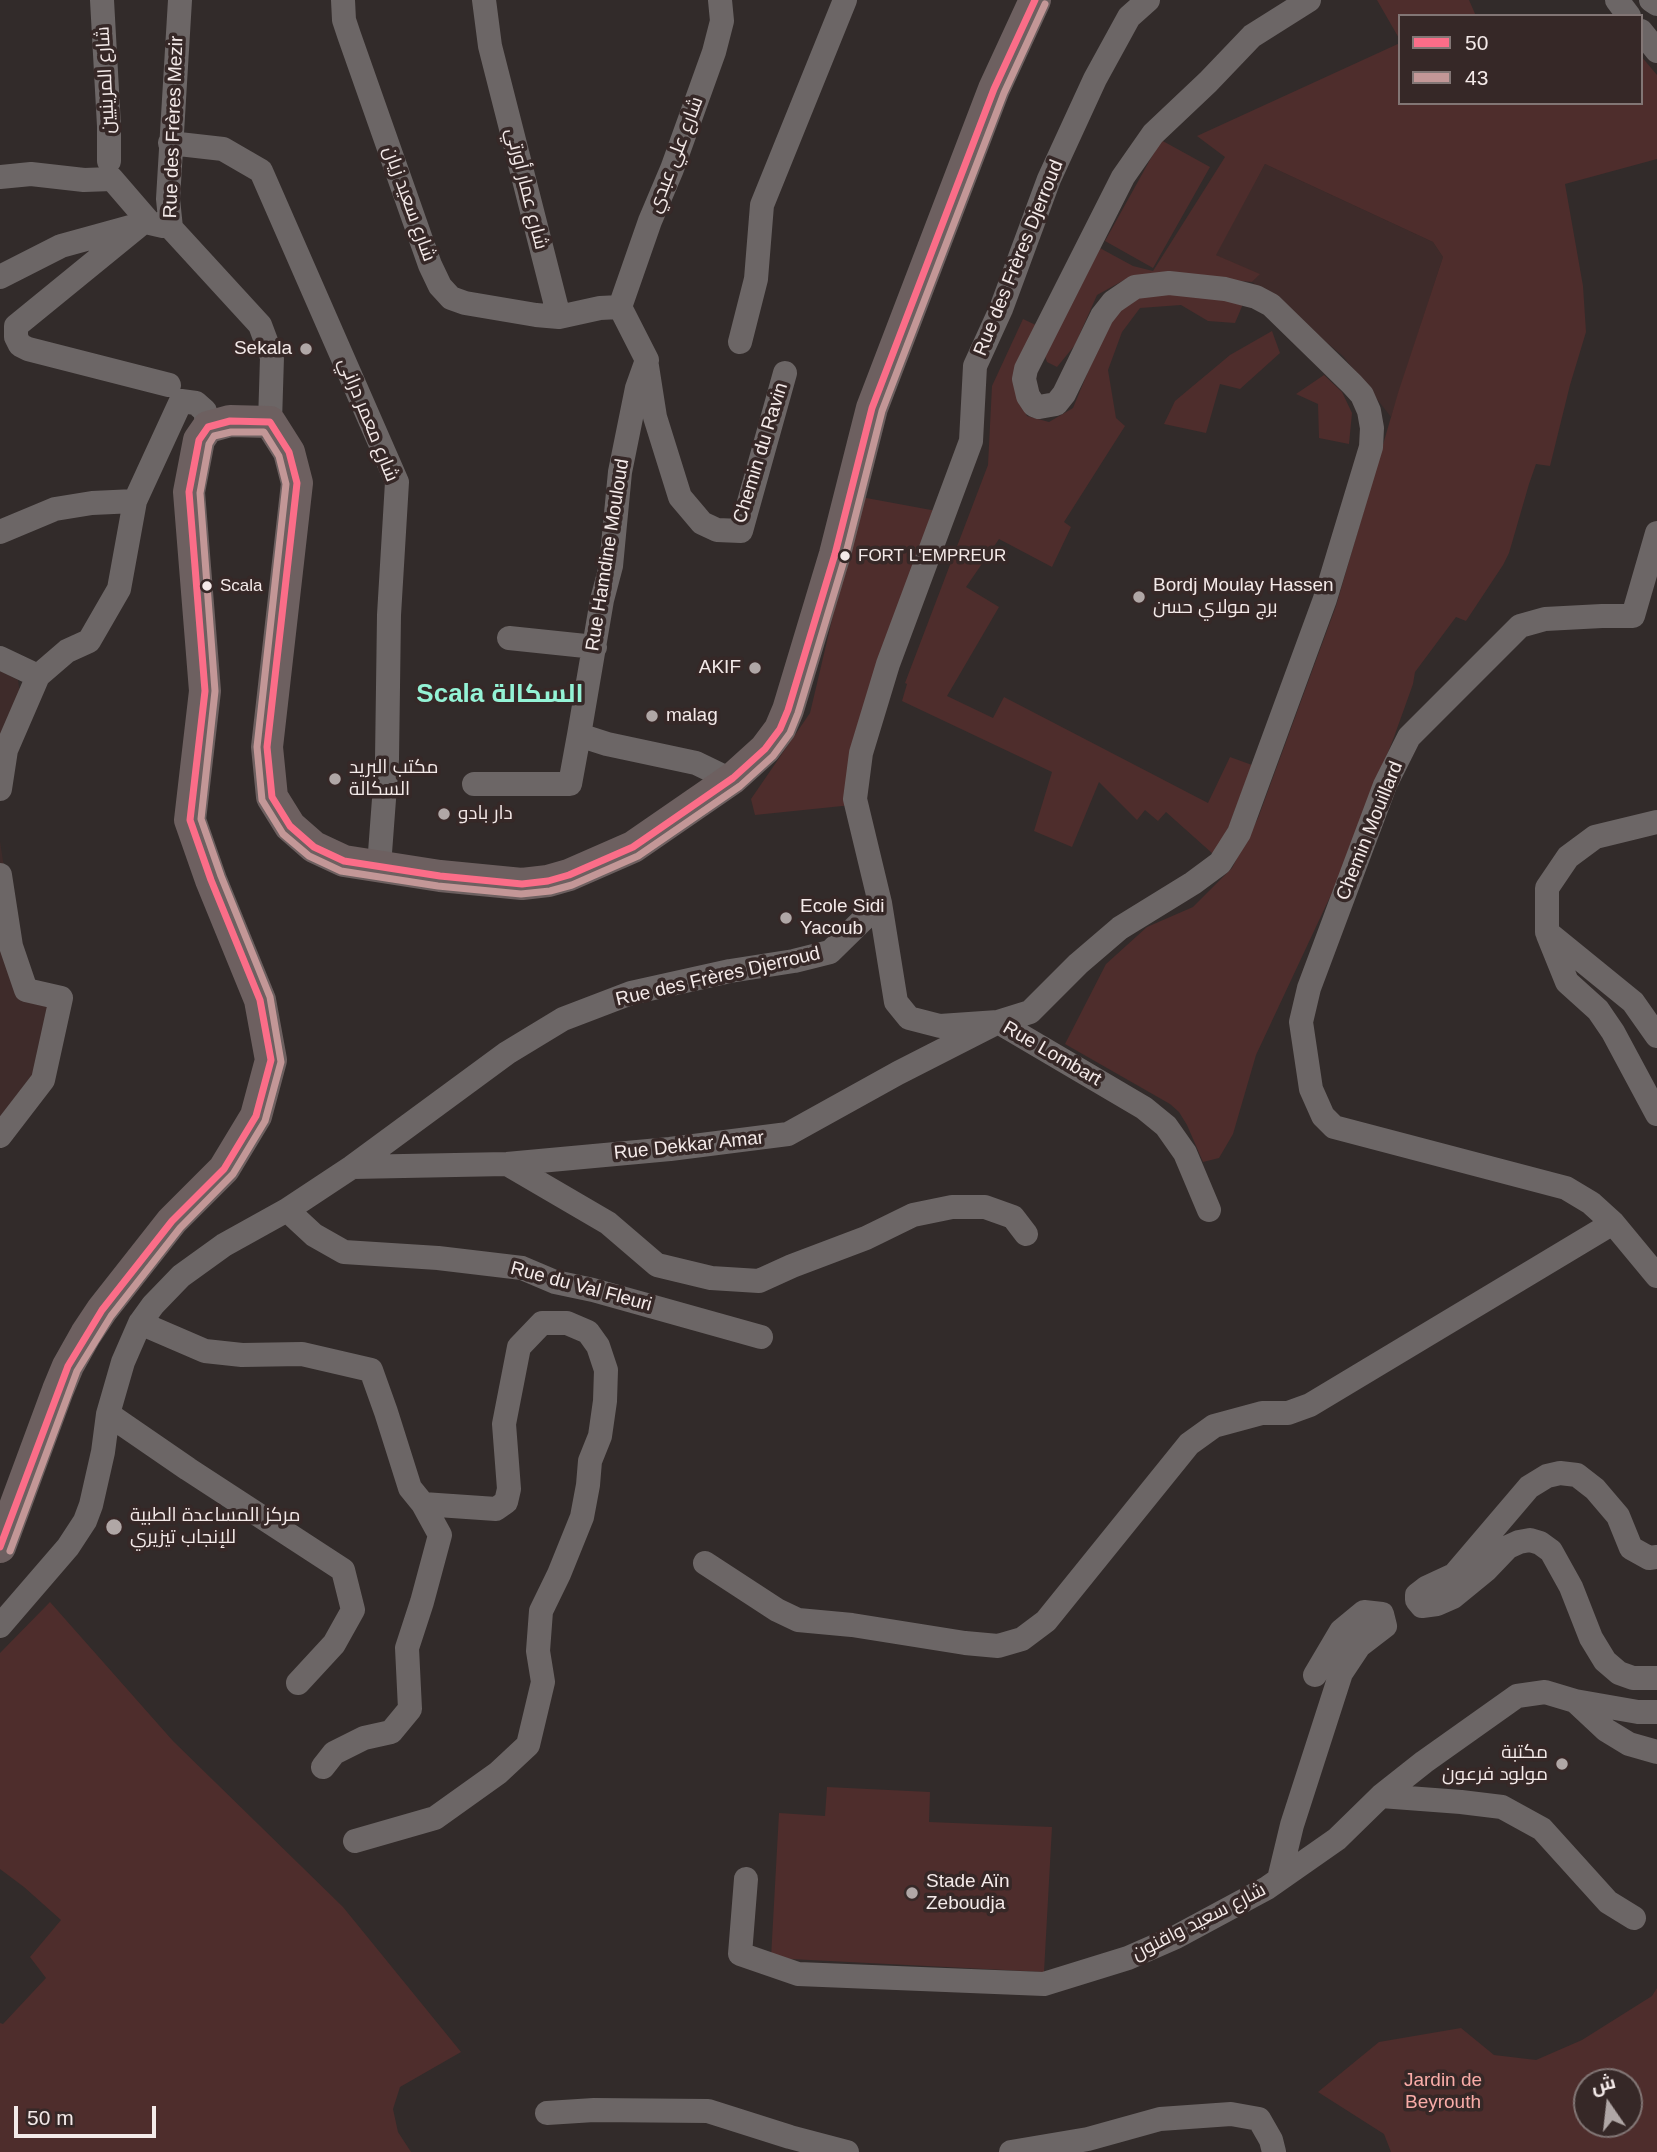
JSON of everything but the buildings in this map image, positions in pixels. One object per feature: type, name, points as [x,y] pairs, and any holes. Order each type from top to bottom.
[{"type":"main road","points":[[0,1547],[58,1390],[86,1334],[172,1221],[224,1169],[256,1116],[271,1059],[260,1000],[211,880],[190,820],[205,691],[189,492],[198,440],[208,426],[230,421],[270,422],[289,452],[297,483],[267,747],[272,797],[290,826],[314,847],[344,861],[439,876],[522,884],[569,876],[633,847],[733,778],[765,748],[780,729],[835,554],[872,408],[994,89],[1035,0]]},
{"type":"street","name":"شارع المرينيين","points":[[102,0],[109,161]]},
{"type":"street","name":"شارع سعيد زيان","points":[[343,0],[344,20],[430,265],[440,286],[451,298],[465,303],[559,317]]},
{"type":"street","name":"شارع عمار أورتي","points":[[484,0],[489,46],[559,317]]},
{"type":"street","points":[[709,0],[721,11]]},
{"type":"street","points":[[740,342],[757,279],[762,205],[845,0]]},
{"type":"street","name":"Rue des Frères Djerroud","points":[[0,1626],[68,1547],[85,1521],[103,1452],[108,1414],[123,1362],[140,1324],[153,1304],[181,1276],[224,1245],[287,1210],[352,1167],[507,1053],[563,1019],[631,993],[830,952],[880,903],[855,799],[861,753],[888,664],[971,441],[975,366],[1001,309],[1049,179],[1095,79],[1129,17],[1149,0]]},
{"type":"street","points":[[998,1022],[1030,1012],[1077,964],[1120,928],[1194,883],[1220,863],[1239,833],[1329,587],[1371,447],[1369,411],[1362,395],[1352,384],[1271,304],[1225,289],[1169,283],[1135,287],[1114,302],[1102,316],[1061,400],[1056,404],[1040,407],[1034,405],[1028,396],[1024,379],[1026,369],[1123,177],[1153,134],[1252,36],[1310,0]]},
{"type":"street","points":[[1651,0],[1657,4]]},
{"type":"street","name":"Rue des Frères Mezir","points":[[182,2],[167,199],[170,228],[260,325],[272,358],[270,422]]},
{"type":"street","name":"شارع علي عبدي","points":[[620,307],[714,52],[721,11]]},
{"type":"street","points":[[1643,34],[1657,51]]},
{"type":"street","name":"شارع معمر دراني","points":[[170,143],[223,149],[261,171],[397,481],[388,615],[389,721],[379,866]]},
{"type":"street","points":[[0,177],[31,174],[84,180],[113,178],[150,222],[170,228]]},
{"type":"street","points":[[0,277],[61,246],[141,224],[160,232],[170,228]]},
{"type":"street","points":[[141,224],[16,326],[16,337],[20,345],[28,349],[175,383],[205,411],[208,426]]},
{"type":"street","points":[[559,317],[600,308],[620,307],[646,360]]},
{"type":"street","name":"Chemin du Ravin","points":[[646,360],[655,417],[680,498],[702,523],[717,530],[741,531],[785,373]]},
{"type":"street","name":"Rue Hamdine Mouloud","points":[[474,783],[570,784],[602,600],[611,566],[620,472],[636,388],[646,360]]},
{"type":"street","points":[[0,789],[6,750],[38,676],[67,651],[89,641],[119,589],[135,500],[175,383]]},
{"type":"street","points":[[0,532],[55,509],[135,500]]},
{"type":"street","name":"Chemin Mouillard","points":[[1613,1223],[1591,1203],[1566,1188],[1335,1127],[1323,1116],[1311,1089],[1301,1022],[1308,989],[1385,785],[1409,737],[1520,626],[1545,618],[1633,616],[1657,533]]},
{"type":"street","points":[[509,638],[595,647]]},
{"type":"street","points":[[0,658],[38,676]]},
{"type":"street","points":[[579,735],[607,744],[696,763],[727,778],[733,778]]},
{"type":"street","points":[[1657,822],[1595,837],[1568,857],[1547,888],[1547,932],[1567,982],[1598,1010],[1614,1032],[1657,1114]]},
{"type":"street","points":[[0,875],[11,946],[26,990],[61,998],[43,1080],[0,1136]]},
{"type":"street","name":"Rue Lombart","points":[[880,903],[896,1002],[909,1017],[940,1026],[998,1022],[1144,1108],[1166,1126],[1185,1153],[1209,1210]]},
{"type":"street","points":[[1547,932],[1633,1002],[1657,1036]]},
{"type":"street","name":"Rue Dekkar Amar","points":[[352,1167],[507,1164],[670,1149],[788,1134],[998,1022]]},
{"type":"street","points":[[507,1164],[608,1223],[657,1265],[711,1278],[759,1281],[866,1238],[913,1215],[952,1208],[985,1207],[1013,1217],[1026,1234]]},
{"type":"street","name":"Rue du Val Fleuri","points":[[287,1210],[314,1235],[344,1252],[438,1258],[522,1268],[555,1282],[761,1337]]},
{"type":"street","points":[[705,1563],[777,1610],[798,1620],[998,1646],[1021,1639],[1046,1621],[1189,1444],[1214,1426],[1262,1413],[1288,1413],[1310,1405],[1613,1223],[1657,1276]]},
{"type":"street","points":[[555,1282],[567,1323]]},
{"type":"street","points":[[355,1841],[435,1818],[498,1773],[528,1745],[543,1682],[537,1651],[541,1611],[582,1517],[590,1461],[600,1436],[606,1370],[598,1346],[588,1332],[567,1323],[542,1323],[519,1347],[504,1424],[509,1489],[506,1502],[496,1509],[423,1504]]},
{"type":"street","points":[[140,1324],[205,1351],[242,1355],[302,1354],[371,1370],[410,1488],[423,1504],[439,1535],[407,1648],[410,1709],[391,1732],[364,1738],[334,1753],[323,1767]]},
{"type":"street","points":[[108,1414],[343,1570],[353,1610],[334,1644],[298,1683]]},
{"type":"street","points":[[1657,1557],[1649,1558],[1631,1548],[1618,1516],[1595,1489],[1577,1475],[1560,1473],[1546,1476],[1529,1487],[1454,1575],[1417,1595],[1422,1606],[1445,1601],[1486,1570],[1508,1547],[1530,1540],[1540,1543],[1551,1551],[1571,1587],[1591,1638],[1605,1661],[1619,1673],[1633,1678],[1657,1678]]},
{"type":"street","points":[[1279,1879],[1292,1825],[1340,1674],[1359,1646],[1385,1626],[1382,1614],[1364,1612],[1341,1630],[1315,1675]]},
{"type":"street","name":"شارع سعيد واقنون","points":[[746,1879],[740,1954],[798,1974],[1044,1984],[1128,1958],[1266,1888],[1337,1839],[1381,1796],[1494,1710],[1517,1696],[1545,1692],[1575,1701],[1606,1730],[1629,1744],[1657,1752]]},
{"type":"street","points":[[1575,1701],[1638,1713],[1657,1712]]},
{"type":"street","points":[[1381,1796],[1502,1807],[1542,1829],[1608,1902],[1634,1918]]},
{"type":"street","points":[[547,2113],[594,2110],[708,2111],[847,2152]]},
{"type":"street","points":[[1011,2152],[1088,2139],[1160,2119],[1231,2114],[1259,2119],[1271,2140],[1274,2152]]},
{"type":"shaded area","points":[[1265,164],[1433,242],[1443,257],[1391,417],[1343,356],[1252,282],[1259,274],[1215,255]]},
{"type":"shaded area","points":[[0,671],[18,680],[22,707],[0,795]]},
{"type":"shaded area","points":[[0,841],[18,994],[52,1006],[33,1074],[0,1118]]},
{"type":"green space","points":[[1377,0],[1469,0],[1475,14],[1398,14],[1398,37]]},
{"type":"green space","points":[[1398,44],[1398,105],[1643,105],[1643,58],[1657,75],[1657,159],[1565,184],[1583,286],[1586,332],[1550,466],[1536,464],[1503,565],[1466,621],[1456,617],[1415,672],[1394,737],[1336,884],[1256,1055],[1233,1134],[1219,1158],[1203,1162],[1187,1125],[1170,1104],[1065,1044],[1106,964],[1147,927],[1193,907],[1232,868],[1258,818],[1336,606],[1398,393],[1443,257],[1433,242],[1265,164],[1216,255],[1260,274],[1252,282],[1164,274],[1126,279],[1097,295],[1075,345],[1057,367],[1047,362],[1043,350],[1098,247],[1133,266],[1153,271],[1225,157],[1197,136]]},
{"type":"green space","points":[[1161,140],[1210,167],[1153,268],[1105,241]]},
{"type":"green space","points":[[1170,290],[1243,304],[1235,323],[1208,321],[1181,305],[1140,308],[1122,332],[1108,370],[1116,418],[1125,426],[1064,522],[1071,527],[1052,567],[999,539],[966,587],[999,607],[947,696],[993,718],[1004,697],[1208,803],[1230,757],[1252,765],[1227,831],[1213,854],[1166,812],[1158,821],[1145,810],[1137,820],[1099,782],[1072,847],[1034,831],[1052,772],[902,701],[907,684],[905,683],[988,465],[992,386],[1023,319],[1040,327],[1015,392],[1027,416],[1049,422],[1073,408],[1103,335],[1119,306],[1143,292]]},
{"type":"green space","points":[[1272,331],[1280,353],[1240,389],[1220,384],[1206,433],[1164,424],[1175,401],[1230,355]]},
{"type":"green space","points":[[1324,375],[1342,392],[1352,413],[1349,444],[1319,438],[1318,404],[1296,394]]},
{"type":"green space","points":[[861,497],[942,512],[852,805],[755,815],[751,799],[810,713]]},
{"type":"green space","points":[[50,1602],[173,1741],[343,1907],[461,2052],[400,2087],[393,2109],[398,2132],[411,2152],[0,2152],[0,2023],[3,2024],[46,1978],[30,1957],[61,1920],[0,1869],[0,1653]]},
{"type":"green space","name":"Stade Aïn Zeboudja","points":[[827,1787],[930,1792],[929,1822],[1052,1827],[1044,1972],[771,1958],[779,1813],[825,1816]]},
{"type":"green space","name":"Jardin de Beyrouth","points":[[1657,1988],[1657,2152],[1391,2152],[1384,2134],[1318,2092],[1379,2042],[1461,2028],[1494,2055],[1536,2060],[1582,2040],[1652,1996]]},
{"type":"transit line","name":"50","points":[[0,1547],[68,1366],[102,1310],[172,1221],[224,1169],[256,1116],[271,1060],[260,1000],[211,880],[190,820],[205,691],[189,492],[199,440],[208,427],[230,421],[270,422],[289,452],[297,483],[267,747],[272,797],[290,826],[314,847],[344,861],[440,876],[522,884],[569,875],[633,847],[733,778],[765,749],[780,729],[835,554],[872,408],[994,89],[1035,0]]},
{"type":"transit line","name":"43","points":[[10,1551],[77,1371],[111,1316],[180,1228],[233,1174],[265,1121],[281,1062],[270,997],[201,819],[215,691],[200,493],[209,444],[214,436],[231,432],[264,432],[279,456],[286,484],[257,747],[262,800],[283,834],[309,856],[341,871],[438,886],[521,894],[572,885],[638,856],[740,786],[773,756],[790,733],[845,557],[882,411],[1004,93],[1045,4]]},
{"type":"place","name":"Sekala","points":[[306,349]]},
{"type":"place","name":"FORT L'EMPREUR","points":[[845,556]]},
{"type":"place","name":"Scala","points":[[207,586]]},
{"type":"place","name":"Bordj Moulay Hassen برج مولاي حسن","points":[[1139,597]]},
{"type":"place","name":"AKIF","points":[[755,668]]},
{"type":"place","name":"malag","points":[[652,716]]},
{"type":"place","name":"مكتب البريد السكالة","points":[[335,779]]},
{"type":"place","name":"دار بادو","points":[[444,814]]},
{"type":"place","name":"Ecole Sidi Yacoub","points":[[786,918]]},
{"type":"place","name":"مركز المساعدة الطبية للإنجاب تيزيري","points":[[114,1527]]},
{"type":"place","name":"مكتبة مولود فرعون","points":[[1562,1764]]},
{"type":"place","name":"Stade Aïn Zeboudja","points":[[912,1893]]},
{"type":"district","name":"Scala السكالة","points":[[500,695]]}]
